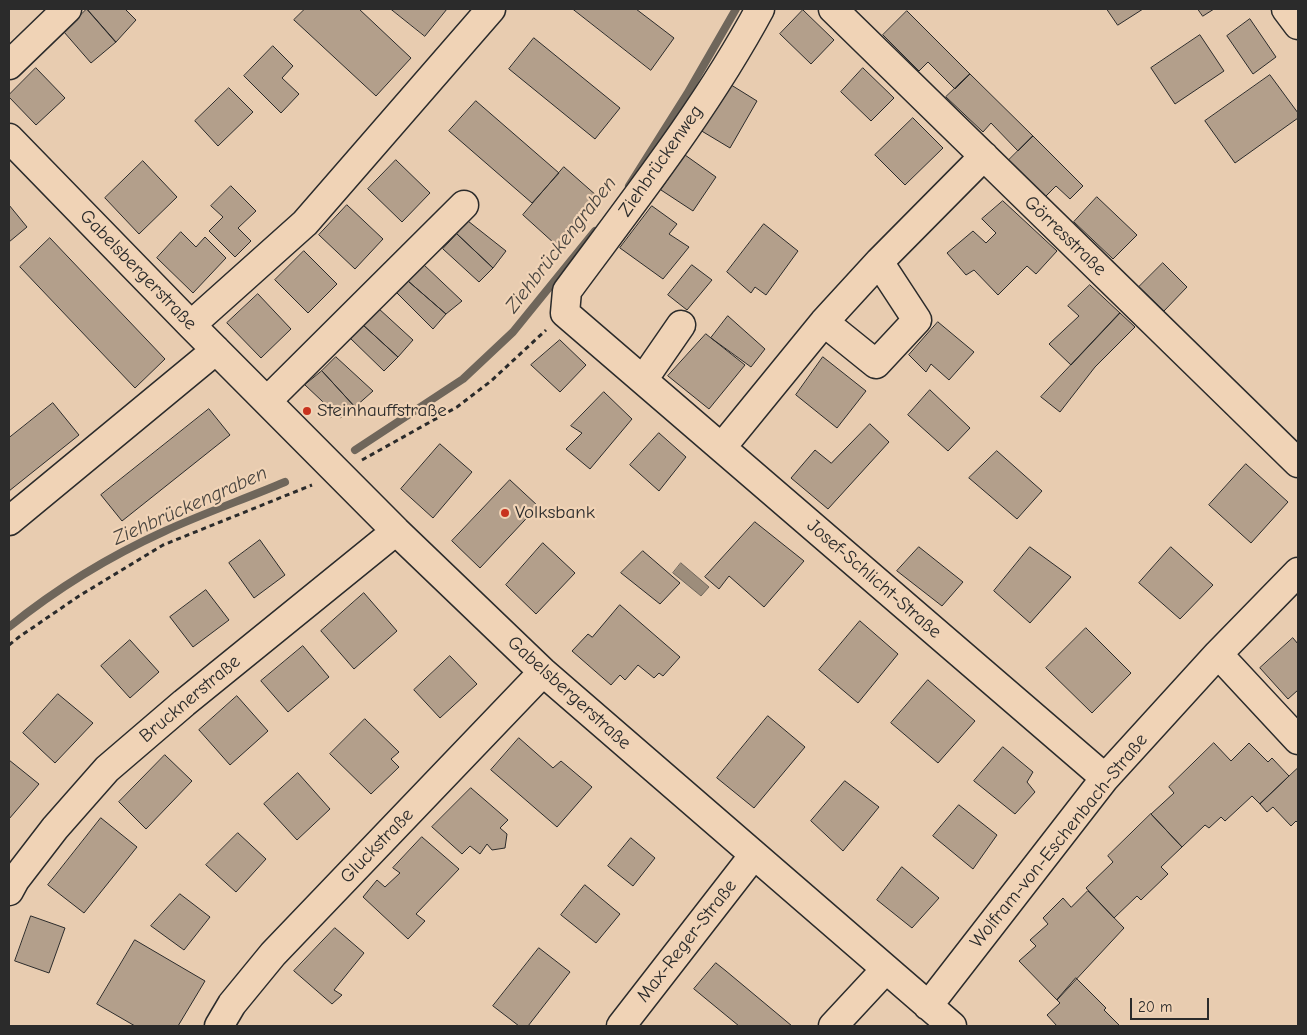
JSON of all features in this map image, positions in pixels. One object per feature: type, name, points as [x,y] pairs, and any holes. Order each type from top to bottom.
[{"type":"street","points":[[9,65],[67,9]]},
{"type":"street","points":[[191,326],[305,224],[491,9]]},
{"type":"street","name":"Ziehbrückenweg","points":[[565,313],[568,291],[683,133],[745,38],[760,9]]},
{"type":"street","name":"Görresstraße","points":[[833,9],[1298,463]]},
{"type":"street","points":[[1286,9],[1298,25]]},
{"type":"street","name":"Gabelsbergerstraße","points":[[9,138],[191,326],[396,531],[543,672],[952,1026]]},
{"type":"street","points":[[722,448],[824,322],[984,156]]},
{"type":"street","points":[[267,401],[464,205]]},
{"type":"street","points":[[824,322],[876,364],[916,320],[880,262]]},
{"type":"street","name":"Josef-Schlicht-Straße","points":[[565,313],[1105,778]]},
{"type":"street","points":[[643,380],[680,325]]},
{"type":"street","points":[[9,521],[216,350]]},
{"type":"street","name":"Brucknerstraße","points":[[9,891],[15,880],[55,828],[107,769],[184,702],[396,531]]},
{"type":"street","name":"Wolfram-von-Eschenbach-Straße","points":[[928,1006],[1105,778],[1218,654],[1298,572]]},
{"type":"street","points":[[1218,654],[1298,740]]},
{"type":"street","name":"Gluckstraße","points":[[219,1026],[232,1004],[273,954],[543,672]]},
{"type":"street","name":"Max-Reger-Straße","points":[[621,1026],[754,856]]},
{"type":"street","points":[[833,1026],[886,970]]},
{"type":"path","points":[[9,646],[19,637],[79,596],[164,545],[339,474],[456,407],[491,381],[565,313]]},
{"type":"shaded area","points":[[681,563],[709,587],[701,596],[673,573]]},
{"type":"building","points":[[87,9],[116,42],[91,63],[64,32]]},
{"type":"building","points":[[87,9],[125,9],[136,20],[116,42]]},
{"type":"building","points":[[305,9],[359,9],[411,58],[376,96],[294,20]]},
{"type":"building","points":[[391,9],[447,9],[425,36]]},
{"type":"building","points":[[573,9],[636,9],[674,38],[651,70]]},
{"type":"building","points":[[1107,9],[1143,9],[1118,25]]},
{"type":"building","points":[[1198,9],[1214,9],[1203,16]]},
{"type":"building","points":[[803,10],[834,40],[811,64],[780,34]]},
{"type":"building","points":[[907,11],[970,74],[955,89],[928,62],[919,71],[883,35]]},
{"type":"building","points":[[1250,19],[1276,57],[1253,74],[1227,36]]},
{"type":"building","points":[[1200,35],[1224,71],[1175,104],[1151,68]]},
{"type":"building","points":[[534,38],[620,108],[595,139],[509,69]]},
{"type":"building","points":[[273,46],[293,66],[282,78],[299,94],[281,113],[244,76]]},
{"type":"building","points":[[36,68],[65,98],[36,125],[9,95]]},
{"type":"building","points":[[863,68],[894,98],[871,121],[841,92]]},
{"type":"building","points":[[970,74],[1033,136],[1018,151],[991,123],[983,132],[946,97]]},
{"type":"building","points":[[1270,75],[1298,113],[1298,118],[1235,163],[1205,121]]},
{"type":"building","points":[[728,83],[757,101],[730,148],[700,130]]},
{"type":"building","points":[[229,88],[253,112],[218,146],[195,121]]},
{"type":"building","points":[[476,101],[559,173],[532,203],[449,131]]},
{"type":"building","points":[[913,118],[943,148],[905,185],[875,155]]},
{"type":"building","points":[[1033,136],[1083,186],[1070,199],[1056,186],[1045,197],[1008,161]]},
{"type":"building","points":[[685,155],[716,177],[693,211],[661,190]]},
{"type":"building","points":[[396,160],[430,193],[402,222],[368,189]]},
{"type":"building","points":[[143,161],[177,197],[139,234],[105,198]]},
{"type":"building","points":[[564,167],[597,196],[555,244],[523,215]]},
{"type":"building","points":[[231,186],[256,211],[238,228],[251,241],[235,257],[209,231],[223,217],[211,206]]},
{"type":"building","points":[[1097,197],[1137,235],[1113,259],[1074,222]]},
{"type":"building","points":[[1003,201],[1057,251],[1036,274],[1027,266],[998,295],[974,270],[966,275],[947,253],[973,231],[986,243],[996,233],[982,219]]},
{"type":"building","points":[[9,205],[27,227],[9,242]]},
{"type":"building","points":[[347,205],[383,239],[355,269],[319,235]]},
{"type":"building","points":[[652,206],[677,224],[669,234],[689,247],[663,279],[620,248]]},
{"type":"building","points":[[468,221],[506,251],[493,268],[457,234]]},
{"type":"building","points":[[764,224],[798,251],[766,295],[755,287],[751,293],[727,272]]},
{"type":"building","points":[[181,232],[196,247],[205,237],[226,258],[193,293],[157,258]]},
{"type":"building","points":[[457,234],[493,268],[479,282],[443,249]]},
{"type":"building","points":[[50,238],[165,359],[135,388],[20,267]]},
{"type":"building","points":[[304,251],[337,284],[308,313],[275,280]]},
{"type":"building","points":[[1163,263],[1187,287],[1164,311],[1139,287]]},
{"type":"building","points":[[423,264],[462,301],[446,314],[408,281]]},
{"type":"building","points":[[692,265],[712,280],[687,310],[668,295]]},
{"type":"building","points":[[408,281],[446,314],[433,329],[396,292]]},
{"type":"building","points":[[1090,285],[1120,313],[1071,365],[1049,344],[1079,316],[1068,306]]},
{"type":"building","points":[[258,294],[291,329],[261,358],[227,323]]},
{"type":"building","points":[[378,308],[413,340],[398,357],[362,324]]},
{"type":"building","points":[[1120,313],[1135,327],[1095,367],[1060,412],[1041,397]]},
{"type":"building","points":[[728,316],[765,349],[751,367],[711,338]]},
{"type":"building","points":[[938,322],[974,352],[949,380],[931,364],[926,372],[909,355]]},
{"type":"building","points":[[362,324],[398,357],[384,371],[349,337]]},
{"type":"building","points":[[706,334],[745,365],[709,409],[668,376]]},
{"type":"building","points":[[560,340],[586,365],[560,392],[531,365]]},
{"type":"building","points":[[336,357],[373,391],[355,407],[322,371]]},
{"type":"building","points":[[823,357],[866,391],[837,428],[796,395]]},
{"type":"building","points":[[322,371],[355,407],[340,418],[305,385]]},
{"type":"building","points":[[930,390],[970,428],[948,451],[908,415]]},
{"type":"building","points":[[604,392],[632,419],[590,469],[566,449],[582,433],[571,426]]},
{"type":"building","points":[[53,403],[79,435],[9,491],[9,438]]},
{"type":"building","points":[[209,409],[230,435],[122,521],[101,495]]},
{"type":"building","points":[[870,424],[889,442],[828,509],[791,478],[815,450],[831,463]]},
{"type":"building","points":[[659,433],[686,457],[659,491],[630,465]]},
{"type":"building","points":[[440,444],[472,472],[433,518],[401,489]]},
{"type":"building","points":[[997,451],[1042,491],[1017,519],[969,478]]},
{"type":"building","points":[[1246,464],[1288,502],[1251,543],[1209,505]]},
{"type":"building","points":[[510,480],[538,506],[480,568],[452,541]]},
{"type":"building","points":[[755,522],[804,561],[764,607],[729,576],[719,589],[705,577]]},
{"type":"building","points":[[260,540],[285,575],[254,598],[229,563]]},
{"type":"building","points":[[543,543],[575,573],[536,614],[506,585]]},
{"type":"building","points":[[919,547],[963,582],[942,606],[897,571]]},
{"type":"building","points":[[1030,547],[1071,577],[1030,623],[994,591]]},
{"type":"building","points":[[1171,547],[1213,585],[1180,619],[1139,583]]},
{"type":"building","points":[[643,551],[680,583],[660,604],[621,573]]},
{"type":"building","points":[[206,590],[229,620],[193,647],[170,617]]},
{"type":"building","points":[[364,593],[397,631],[354,669],[321,631]]},
{"type":"building","points":[[620,605],[680,657],[663,676],[659,673],[654,678],[638,665],[625,680],[620,675],[611,685],[572,651],[588,634],[592,637]]},
{"type":"building","points":[[860,621],[898,654],[858,703],[819,670]]},
{"type":"building","points":[[1086,628],[1131,673],[1092,713],[1046,668]]},
{"type":"building","points":[[1293,638],[1298,644],[1298,690],[1288,699],[1260,668]]},
{"type":"building","points":[[130,640],[159,672],[130,698],[101,666]]},
{"type":"building","points":[[303,646],[329,677],[288,712],[261,681]]},
{"type":"building","points":[[450,656],[477,684],[440,718],[414,690]]},
{"type":"building","points":[[928,680],[975,721],[938,763],[891,723]]},
{"type":"building","points":[[58,694],[93,723],[55,763],[23,733]]},
{"type":"building","points":[[237,696],[268,731],[230,765],[199,730]]},
{"type":"building","points":[[768,716],[805,747],[754,808],[717,778]]},
{"type":"building","points":[[365,719],[399,752],[391,759],[399,767],[371,794],[330,754]]},
{"type":"building","points":[[519,738],[553,768],[561,761],[592,787],[557,827],[491,770]]},
{"type":"building","points":[[1214,743],[1231,761],[1249,743],[1268,762],[1272,758],[1289,776],[1260,804],[1252,796],[1225,821],[1221,817],[1209,828],[1205,825],[1182,847],[1151,814],[1174,793],[1169,787]]},
{"type":"building","points":[[1003,747],[1033,772],[1027,782],[1035,792],[1015,814],[974,781]]},
{"type":"building","points":[[165,755],[192,781],[146,829],[119,802]]},
{"type":"building","points":[[9,760],[39,784],[9,819]]},
{"type":"building","points":[[1298,768],[1298,823],[1296,821],[1291,826],[1273,807],[1267,812],[1260,804]]},
{"type":"building","points":[[298,773],[330,809],[297,840],[264,804]]},
{"type":"building","points":[[845,781],[879,807],[843,851],[811,821]]},
{"type":"building","points":[[471,788],[508,820],[500,828],[507,834],[505,848],[492,850],[487,844],[480,854],[470,846],[462,854],[432,827]]},
{"type":"building","points":[[959,805],[997,835],[973,869],[933,836]]},
{"type":"building","points":[[1151,814],[1182,847],[1161,867],[1168,874],[1141,900],[1137,896],[1114,918],[1086,888],[1113,862],[1108,856]]},
{"type":"building","points":[[101,818],[137,847],[84,913],[48,885]]},
{"type":"building","points":[[238,833],[266,859],[236,892],[206,865]]},
{"type":"building","points":[[422,837],[459,869],[416,914],[425,921],[408,939],[363,897],[377,880],[385,887],[400,873],[393,868]]},
{"type":"building","points":[[631,838],[655,858],[633,886],[608,866]]},
{"type":"building","points":[[902,867],[939,898],[912,928],[877,900]]},
{"type":"building","points":[[585,885],[620,914],[596,943],[561,915]]},
{"type":"building","points":[[1088,891],[1124,928],[1057,1000],[1019,961],[1036,946],[1030,940],[1048,924],[1043,918],[1063,898],[1071,907]]},
{"type":"building","points":[[180,894],[210,917],[184,950],[151,926]]},
{"type":"building","points":[[31,916],[65,928],[49,973],[15,961]]},
{"type":"building","points":[[335,928],[364,953],[334,990],[342,995],[332,1004],[294,971]]},
{"type":"building","points":[[135,940],[205,981],[178,1026],[135,1026],[97,1004]]},
{"type":"building","points":[[539,948],[570,972],[528,1026],[519,1026],[493,1006]]},
{"type":"building","points":[[716,963],[792,1026],[739,1026],[694,989]]},
{"type":"building","points":[[1076,978],[1106,1008],[1104,1010],[1120,1026],[1057,1026],[1047,1015],[1060,1003],[1057,1000]]},
{"type":"waterway","name":"Ziehbrückengraben","points":[[629,186],[687,94],[736,9]]},
{"type":"waterway","name":"Ziehbrückengraben","points":[[355,450],[463,379],[513,332],[595,231]]},
{"type":"waterway","name":"Ziehbrückengraben","points":[[9,627],[84,574],[124,551],[180,524],[285,482]]},
{"type":"place","name":"Steinhauffstraße","points":[[307,411]]},
{"type":"place","name":"Volksbank","points":[[505,513]]}]
